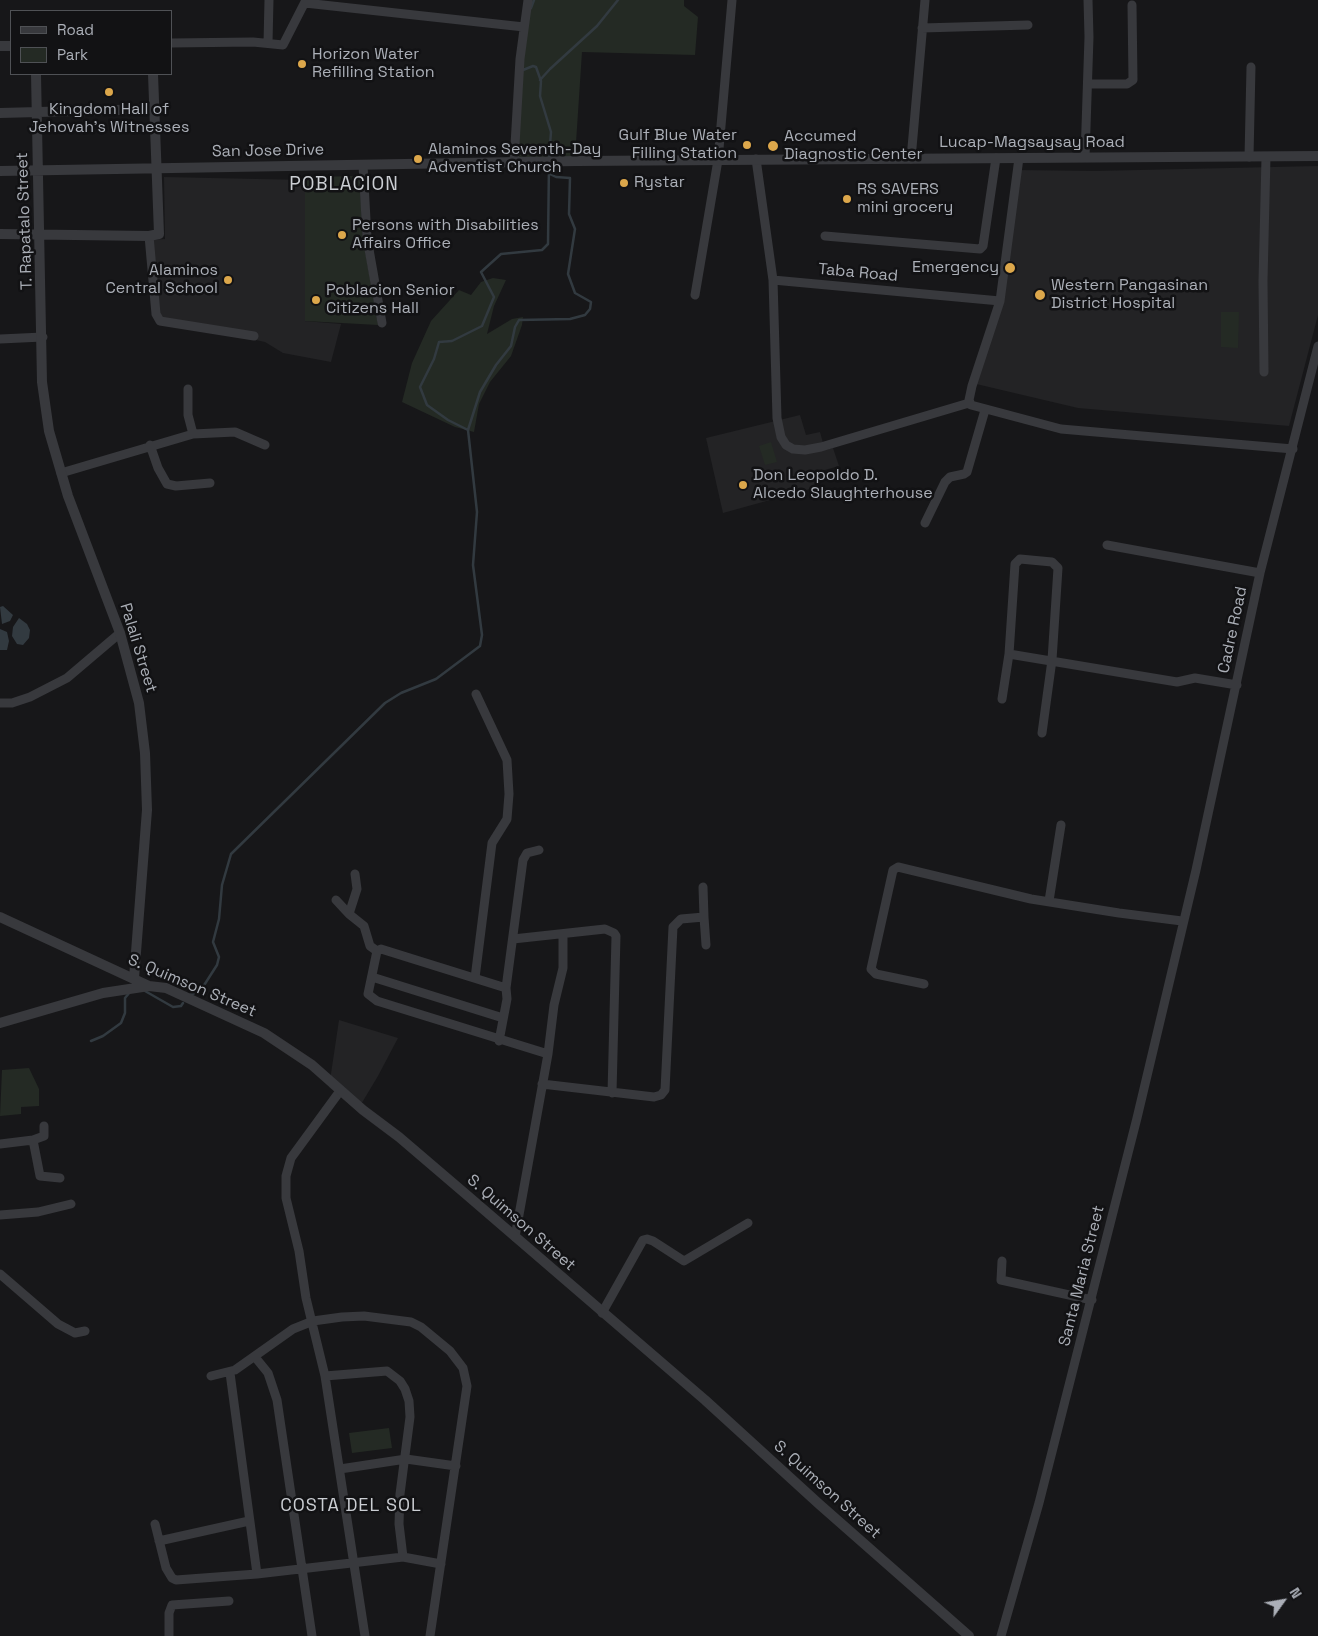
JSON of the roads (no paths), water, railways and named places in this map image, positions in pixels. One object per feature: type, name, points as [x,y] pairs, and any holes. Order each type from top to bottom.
[{"type":"street","points":[[268,43],[269,0]]},
{"type":"street","points":[[514,162],[524,27],[528,0]]},
{"type":"street","points":[[695,294],[718,160],[732,0]]},
{"type":"street","points":[[911,159],[925,0]]},
{"type":"street","points":[[1085,157],[1088,84],[1088,0]]},
{"type":"street","points":[[172,44],[283,44],[306,1],[524,27]]},
{"type":"street","points":[[1088,84],[1127,84],[1133,80],[1132,5]]},
{"type":"street","points":[[922,28],[1028,25]]},
{"type":"street","points":[[1249,157],[1251,67]]},
{"type":"street","name":"T. Rapatalo Street","points":[[36,75],[43,337]]},
{"type":"street","points":[[0,234],[156,236],[160,231],[153,75]]},
{"type":"street","points":[[0,113],[154,109]]},
{"type":"street","name":"Lucap-Magsaysay Road","points":[[537,162],[1318,156]]},
{"type":"street","points":[[1264,372],[1263,281],[1266,157]]},
{"type":"street","points":[[825,236],[980,249],[996,158]]},
{"type":"street","points":[[1019,158],[1000,301],[972,386],[969,403],[973,408],[1061,429],[1293,449]]},
{"type":"street","points":[[756,159],[773,280],[777,418],[781,437],[786,445],[793,449],[805,450],[821,447],[969,403]]},
{"type":"street","name":"San Jose Drive","points":[[0,170],[39,171],[537,162]]},
{"type":"street","points":[[363,165],[367,238],[382,323]]},
{"type":"street","points":[[149,236],[156,314],[160,321],[254,336]]},
{"type":"street","name":"Taba Road","points":[[773,280],[1000,301]]},
{"type":"street","points":[[0,339],[43,337]]},
{"type":"street","name":"Palali Street","points":[[43,337],[42,382],[49,431],[61,473],[120,633],[139,703],[147,784],[134,978]]},
{"type":"street","name":"Cadre Road","points":[[1182,921],[1196,870],[1260,573],[1318,346]]},
{"type":"street","points":[[188,389],[188,415],[193,434]]},
{"type":"street","points":[[925,523],[945,482],[950,477],[967,472],[985,410]]},
{"type":"street","points":[[61,473],[150,445],[193,434],[235,432],[265,445]]},
{"type":"street","points":[[150,445],[158,468],[167,484],[176,486],[210,483]]},
{"type":"street","points":[[1107,545],[1260,573]]},
{"type":"street","points":[[1002,699],[1009,654],[1016,562],[1020,559],[1052,562],[1058,568],[1052,660],[1042,733]]},
{"type":"street","points":[[0,703],[12,703],[30,697],[67,678],[120,633]]},
{"type":"street","points":[[1009,654],[1177,682],[1195,678],[1237,685]]},
{"type":"street","points":[[476,694],[507,760],[510,794],[507,819],[492,843],[476,978]]},
{"type":"street","points":[[1049,901],[1061,825]]},
{"type":"street","points":[[499,1041],[507,999],[506,988],[523,860],[527,853],[539,850]]},
{"type":"street","points":[[924,984],[876,974],[871,968],[895,868],[902,866],[1049,901],[1182,921]]},
{"type":"street","points":[[349,914],[357,889],[355,874]]},
{"type":"street","points":[[703,887],[706,945]]},
{"type":"street","points":[[336,900],[364,926],[370,946],[377,951],[384,950],[506,988]]},
{"type":"street","name":"S. Quimson Street","points":[[0,917],[149,986],[166,988],[264,1033],[312,1065],[340,1091],[399,1137],[705,1400],[819,1504],[969,1636]]},
{"type":"street","points":[[542,1084],[654,1096],[661,1094],[665,1090],[673,927],[681,919],[704,917]]},
{"type":"street","name":"Santa Maria Street","points":[[1001,1636],[1092,1300],[1182,921]]},
{"type":"street","points":[[513,939],[605,929],[612,931],[616,936],[612,1093]]},
{"type":"street","points":[[515,1237],[548,1054],[554,1006],[563,968],[563,935]]},
{"type":"street","points":[[377,951],[368,994],[371,998],[499,1041],[548,1054]]},
{"type":"street","points":[[372,977],[503,1018]]},
{"type":"street","points":[[0,1023],[103,994],[149,986]]},
{"type":"street","points":[[340,1091],[296,1151],[286,1176],[286,1198],[326,1376],[365,1636]]},
{"type":"street","points":[[0,1144],[33,1140],[44,1136],[44,1126]]},
{"type":"street","points":[[33,1140],[40,1176],[60,1178]]},
{"type":"street","points":[[0,1215],[38,1212],[71,1204]]},
{"type":"street","points":[[602,1313],[643,1240],[653,1241],[684,1261],[748,1223]]},
{"type":"street","points":[[1002,1261],[1001,1280],[1092,1300]]},
{"type":"street","points":[[0,1274],[58,1324],[75,1333],[85,1331]]},
{"type":"street","points":[[211,1376],[230,1373],[283,1334],[313,1321],[342,1316],[401,1320],[421,1327],[450,1351],[463,1368],[467,1386],[430,1636]]},
{"type":"street","points":[[255,1356],[268,1373],[277,1400],[312,1636]]},
{"type":"street","points":[[326,1376],[387,1371],[400,1381],[409,1401],[410,1417],[406,1459],[400,1494],[399,1524],[403,1557]]},
{"type":"street","points":[[230,1373],[257,1574]]},
{"type":"street","points":[[340,1469],[406,1459],[456,1466]]},
{"type":"street","points":[[159,1541],[249,1521]]},
{"type":"street","points":[[156,1524],[166,1568],[172,1578],[184,1580],[257,1574],[353,1561],[403,1557],[441,1564]]},
{"type":"street","points":[[169,1636],[169,1613],[172,1605],[229,1601]]},
{"type":"waterway","points":[[531,8],[534,0]]},
{"type":"waterway","points":[[540,80],[597,26],[618,0]]},
{"type":"waterway","points":[[522,67],[523,70],[533,66],[536,67],[541,81],[540,96],[551,132],[549,158]]},
{"type":"waterway","points":[[190,995],[201,990],[217,965],[219,957],[213,942],[219,919],[222,885],[231,854],[385,703],[401,693],[436,679],[480,646],[482,635],[473,565],[477,512],[468,430],[448,420],[427,405],[420,387],[434,359],[439,342],[452,341],[482,326],[494,297],[481,272],[501,254],[542,250],[548,244],[549,163]]},
{"type":"waterway","points":[[468,430],[480,392],[496,365],[511,346],[515,327],[519,320],[570,319],[585,315],[590,309],[591,302],[575,293],[568,274],[575,229],[569,214],[570,178],[556,177],[548,173]]},
{"type":"waterway","points":[[145,991],[173,1007],[181,1006],[183,1003]]},
{"type":"waterway","points":[[91,1041],[103,1036],[121,1023],[125,1013],[125,998],[130,992]]},
{"type":"place","name":"Horizon Water Refilling Station","points":[[302,64]]},
{"type":"place","name":"Kingdom Hall of Jehovah's Witnesses","points":[[109,92]]},
{"type":"place","name":"Gulf Blue Water Filling Station","points":[[747,145]]},
{"type":"place","name":"Accumed Diagnostic Center","points":[[773,146]]},
{"type":"place","name":"Alaminos Seventh-Day Adventist Church","points":[[418,159]]},
{"type":"place","name":"Rystar","points":[[624,183]]},
{"type":"place","name":"RS SAVERS mini grocery","points":[[847,199]]},
{"type":"place","name":"Persons with Disabilities Affairs Office","points":[[342,235]]},
{"type":"place","name":"Emergency","points":[[1010,268]]},
{"type":"place","name":"Alaminos Central School","points":[[228,280]]},
{"type":"place","name":"Western Pangasinan District Hospital","points":[[1040,295]]},
{"type":"place","name":"Poblacion Senior Citizens Hall","points":[[316,300]]},
{"type":"place","name":"Don Leopoldo D. Alcedo Slaughterhouse","points":[[743,485]]},
{"type":"district","name":"POBLACION","points":[[344,185]]},
{"type":"district","name":"COSTA DEL SOL","points":[[351,1506]]}]
